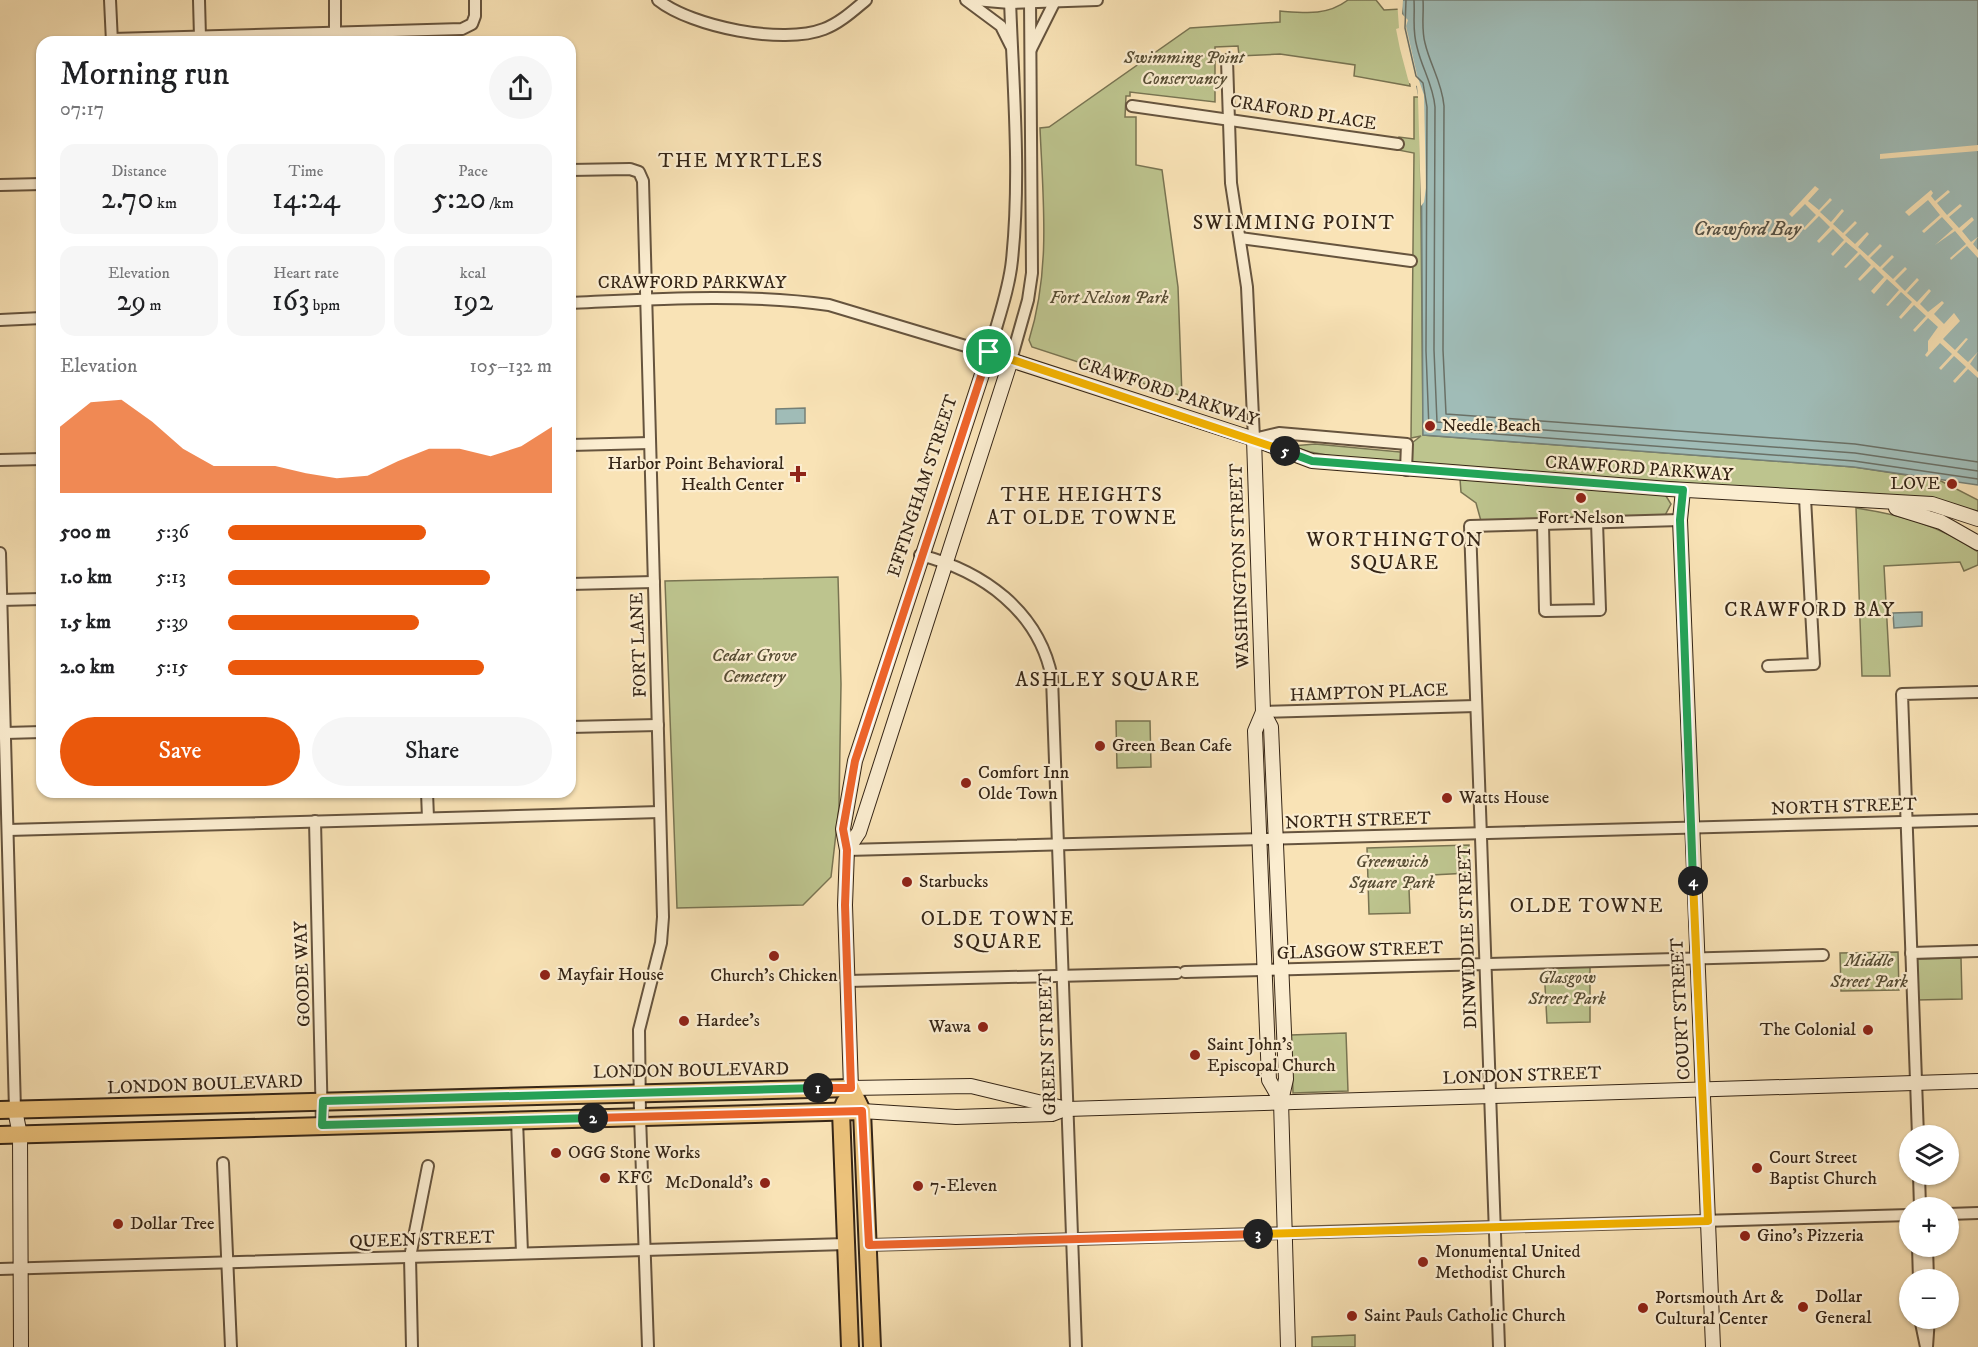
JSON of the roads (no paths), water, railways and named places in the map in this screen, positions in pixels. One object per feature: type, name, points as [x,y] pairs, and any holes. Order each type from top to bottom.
[{"type":"main road","name":"LONDON BOULEVARD","points":[[8,1110],[639,1091],[851,1088]]},
{"type":"main road","name":"EFFINGHAM STREET","points":[[850,1347],[841,1111],[851,1088]]},
{"type":"main road","name":"EFFINGHAM STREET","points":[[851,1088],[862,1111],[872,1347]]},
{"type":"main road","points":[[0,1135],[862,1111]]},
{"type":"street","points":[[110,0],[112,36]]},
{"type":"street","points":[[199,0],[200,36]]},
{"type":"street","points":[[335,0],[335,33]]},
{"type":"street","points":[[234,36],[335,33],[406,36],[462,29],[472,24],[475,16],[475,0]]},
{"type":"street","points":[[658,0],[673,11],[704,21],[793,36],[826,29],[866,0]]},
{"type":"street","points":[[966,0],[1001,26],[1014,51]]},
{"type":"street","points":[[975,0],[1054,3],[1098,0]]},
{"type":"street","points":[[1011,1],[1014,51]]},
{"type":"street","points":[[1030,1],[1030,52]]},
{"type":"street","points":[[1030,52],[1054,3]]},
{"type":"street","name":"EFFINGHAM STREET","points":[[851,1088],[845,905],[847,850],[843,829],[855,761],[920,555],[989,352],[1012,262],[1015,186],[1014,51]]},
{"type":"street","name":"EFFINGHAM STREET","points":[[847,850],[859,832],[1011,360],[1028,300],[1032,273],[1030,52]]},
{"type":"street","name":"WASHINGTON STREET","points":[[1227,60],[1231,183],[1247,287],[1254,439],[1263,712],[1255,731],[1269,1080],[1281,1101]]},
{"type":"street","name":"CRAFORD PLACE","points":[[1132,106],[1229,118],[1398,144]]},
{"type":"street","name":"FORT LANE","points":[[576,170],[630,169],[639,172],[643,181],[663,917],[661,943],[639,1030],[648,1347]]},
{"type":"street","points":[[0,185],[36,184]]},
{"type":"street","points":[[1240,238],[1411,261]]},
{"type":"street","name":"CRAWFORD PARKWAY","points":[[576,303],[760,298],[830,305],[989,352],[1254,439],[1312,461],[1683,490],[1932,504],[1978,519]]},
{"type":"street","points":[[0,320],[36,318]]},
{"type":"street","points":[[1254,439],[1279,434],[1407,444],[1406,470]]},
{"type":"street","points":[[576,445],[650,443]]},
{"type":"street","points":[[0,460],[36,459]]},
{"type":"street","name":"COURT STREET","points":[[1683,490],[1680,520],[1713,1347]]},
{"type":"street","points":[[1768,666],[1814,664],[1806,498]]},
{"type":"street","name":"CRAWFORD PARKWAY","points":[[1868,502],[1941,522],[1978,543]]},
{"type":"street","points":[[1597,522],[1600,610],[1545,611],[1543,525],[1597,522],[1680,520]]},
{"type":"street","name":"DINWIDDIE STREET","points":[[1499,1347],[1470,526],[1543,525]]},
{"type":"street","points":[[0,553],[8,830],[8,1110],[20,1134],[21,1347]]},
{"type":"street","name":"GREEN STREET","points":[[920,555],[945,562],[994,588],[1009,600],[1040,640],[1052,678],[1076,1347]]},
{"type":"street","points":[[576,584],[654,582]]},
{"type":"street","points":[[1,600],[36,599]]},
{"type":"street","points":[[1918,1125],[1902,694],[1978,692]]},
{"type":"street","name":"HAMPTON PLACE","points":[[1263,712],[1476,706]]},
{"type":"street","name":"WASHINGTON STREET","points":[[1263,712],[1271,727],[1277,840],[1286,1079],[1281,1101],[1288,1347]]},
{"type":"street","points":[[576,727],[658,724]]},
{"type":"street","points":[[5,733],[36,732]]},
{"type":"street","points":[[427,798],[428,818]]},
{"type":"street","points":[[8,830],[660,812]]},
{"type":"street","name":"NORTH STREET","points":[[847,850],[1258,841],[1978,819]]},
{"type":"street","name":"GOODE WAY","points":[[315,821],[322,1125]]},
{"type":"street","points":[[1911,953],[1978,951]]},
{"type":"street","name":"GLASGOW STREET","points":[[848,981],[1823,955]]},
{"type":"street","name":"LONDON STREET","points":[[1067,1108],[1978,1081]]},
{"type":"street","name":"LONDON BOULEVARD","points":[[851,1088],[971,1086],[1067,1108]]},
{"type":"street","points":[[862,1111],[980,1117],[1052,1114],[1067,1108]]},
{"type":"street","points":[[517,1120],[522,1253]]},
{"type":"street","points":[[223,1164],[231,1347]]},
{"type":"street","points":[[412,1347],[410,1257],[428,1166]]},
{"type":"street","points":[[1959,1214],[1978,1213]]},
{"type":"street","points":[[869,1245],[1899,1215]]},
{"type":"street","name":"QUEEN STREET","points":[[0,1269],[846,1244]]},
{"type":"street","points":[[1922,1329],[1926,1347]]},
{"type":"street","points":[[1926,1347],[1928,1329]]},
{"type":"water","name":"Crawford Bay","points":[[1400,0],[1978,0],[1978,485],[1854,467],[1423,435],[1421,107]]},
{"type":"water","points":[[805,408],[805,423],[776,424],[776,409]]},
{"type":"water","points":[[1922,612],[1922,626],[1894,628],[1893,613]]},
{"type":"place","name":"Needle Beach","points":[[1430,426]]},
{"type":"place","name":"Harbor Point Behavioral Health Center","points":[[798,474]]},
{"type":"place","name":"LOVE","points":[[1952,484]]},
{"type":"place","name":"Fort Nelson","points":[[1581,498]]},
{"type":"place","name":"Green Bean Cafe","points":[[1100,746]]},
{"type":"place","name":"Comfort Inn Olde Town","points":[[966,783]]},
{"type":"place","name":"Watts House","points":[[1447,798]]},
{"type":"place","name":"Starbucks","points":[[907,882]]},
{"type":"place","name":"Church's Chicken","points":[[774,956]]},
{"type":"place","name":"Mayfair House","points":[[545,975]]},
{"type":"place","name":"Hardee's","points":[[684,1021]]},
{"type":"place","name":"Wawa","points":[[983,1027]]},
{"type":"place","name":"The Colonial","points":[[1868,1030]]},
{"type":"place","name":"Saint John's Episcopal Church","points":[[1195,1055]]},
{"type":"place","name":"OGG Stone Works","points":[[556,1153]]},
{"type":"place","name":"Court Street Baptist Church","points":[[1757,1168]]},
{"type":"place","name":"KFC","points":[[605,1178]]},
{"type":"place","name":"McDonald's","points":[[765,1183]]},
{"type":"place","name":"7-Eleven","points":[[918,1186]]},
{"type":"place","name":"Dollar Tree","points":[[118,1224]]},
{"type":"place","name":"Gino's Pizzeria","points":[[1745,1236]]},
{"type":"place","name":"Monumental United Methodist Church","points":[[1423,1262]]},
{"type":"place","name":"Dollar General","points":[[1803,1307]]},
{"type":"place","name":"Portsmouth Art & Cultural Center","points":[[1643,1308]]},
{"type":"place","name":"Saint Pauls Catholic Church","points":[[1352,1316]]},
{"type":"district","name":"THE MYRTLES","points":[[741,161]]},
{"type":"district","name":"SWIMMING POINT","points":[[1294,223]]},
{"type":"district","name":"THE HEIGHTS AT OLDE TOWNE","points":[[1082,506]]},
{"type":"district","name":"WORTHINGTON SQUARE","points":[[1395,552]]},
{"type":"district","name":"CRAWFORD BAY","points":[[1810,610]]},
{"type":"district","name":"ASHLEY SQUARE","points":[[1108,680]]},
{"type":"district","name":"OLDE TOWNE","points":[[1587,906]]},
{"type":"district","name":"OLDE TOWNE SQUARE","points":[[998,930]]},
{"type":"park label","name":"Swimming Point Conservancy","points":[[1184,68]]},
{"type":"park label","name":"Fort Nelson Park","points":[[1109,298]]},
{"type":"park label","name":"Cedar Grove Cemetery","points":[[754,666]]},
{"type":"park label","name":"Greenwich Square Park","points":[[1392,872]]},
{"type":"park label","name":"Middle Street Park","points":[[1869,971]]},
{"type":"park label","name":"Glasgow Street Park","points":[[1567,988]]}]
